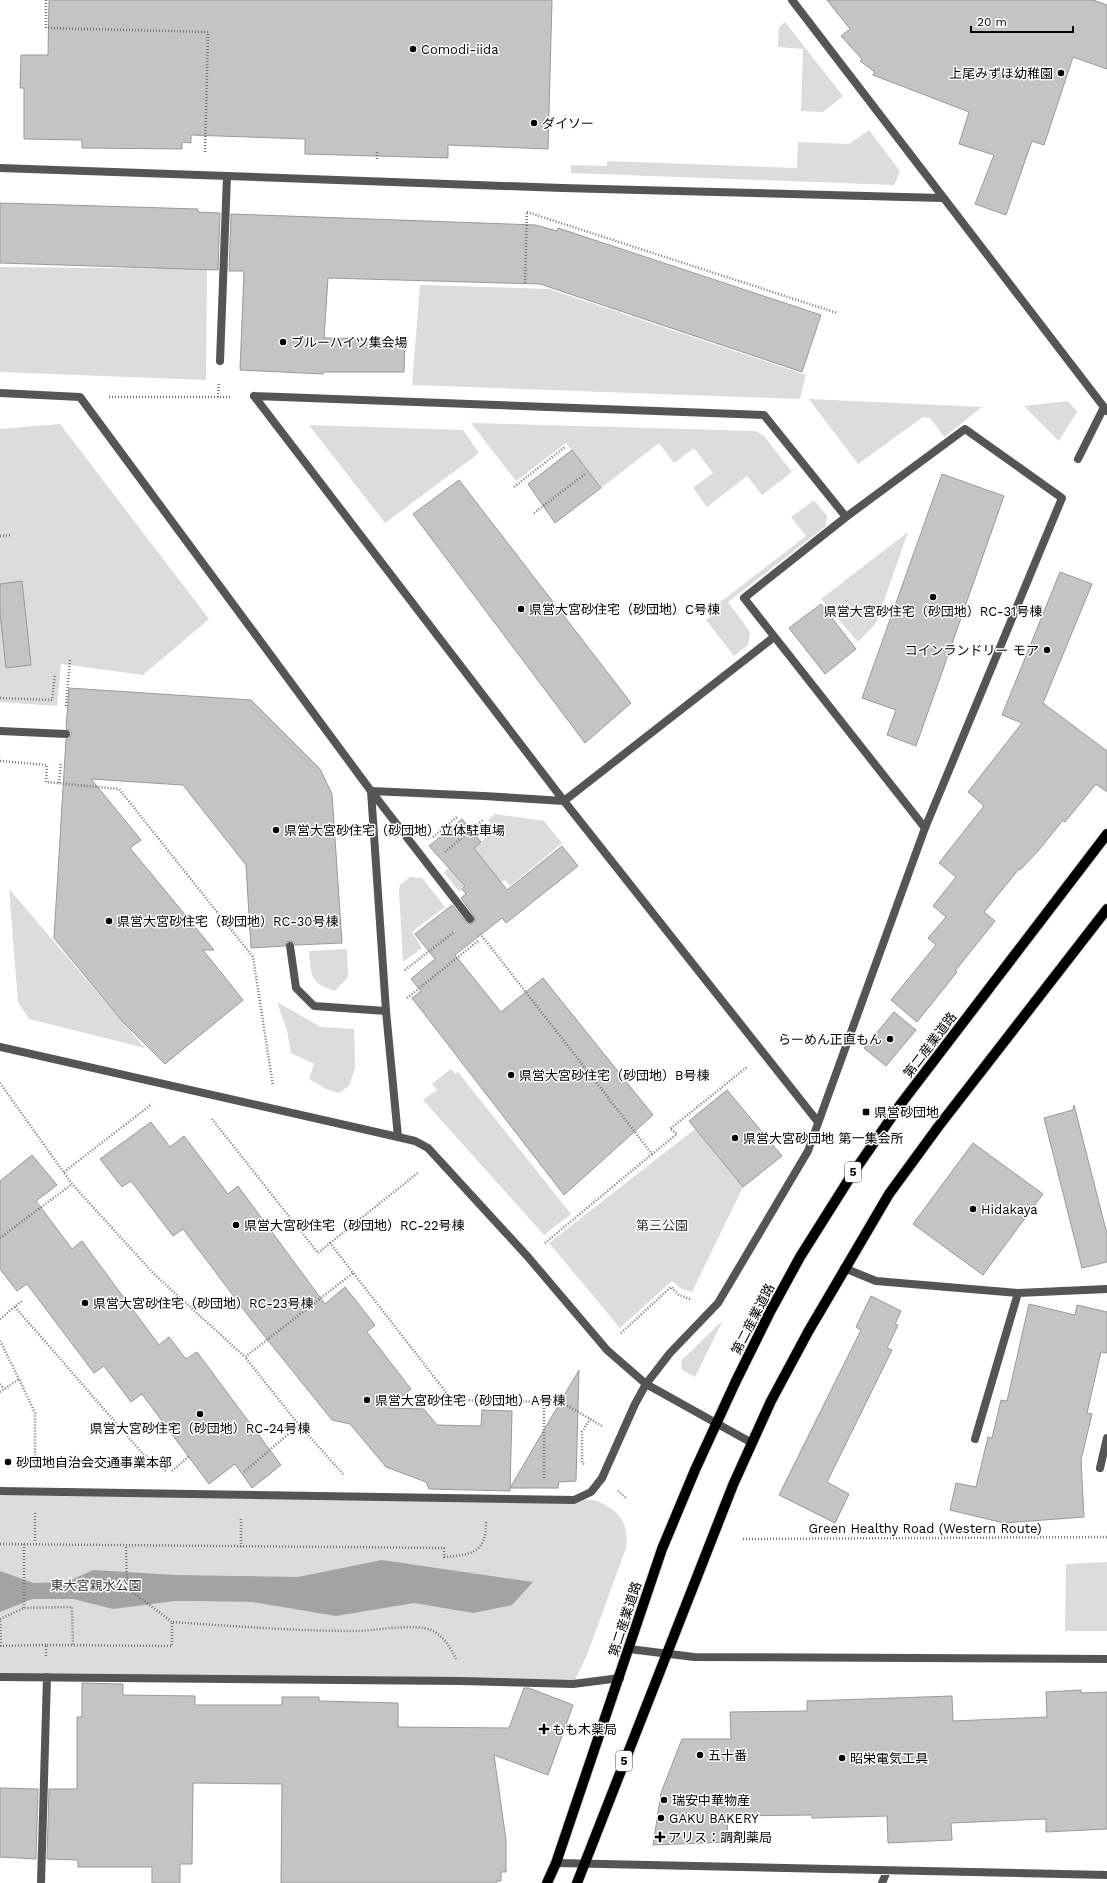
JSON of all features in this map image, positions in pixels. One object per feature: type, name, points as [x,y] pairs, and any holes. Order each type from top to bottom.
[{"type":"main road","name":"第二産業道路","points":[[547,1883],[556,1863],[620,1678],[628,1649],[662,1549],[682,1497],[735,1383],[774,1305],[800,1257],[851,1176],[900,1105],[1107,834]]},
{"type":"main road","name":"5","points":[[577,1883],[706,1550],[752,1443],[775,1394],[844,1268],[889,1194],[938,1127],[1107,909]]},
{"type":"street","points":[[792,0],[942,198],[1105,409],[1078,459]]},
{"type":"street","points":[[0,168],[528,187],[942,198]]},
{"type":"street","points":[[220,362],[227,176]]},
{"type":"street","points":[[0,394],[80,397],[415,851],[470,920]]},
{"type":"street","points":[[254,396],[764,415],[846,517]]},
{"type":"street","points":[[254,396],[564,802],[818,1122]]},
{"type":"street","points":[[0,1490],[574,1500],[591,1492],[603,1475],[635,1404],[646,1384],[670,1353],[718,1303],[808,1151],[925,828],[1062,498],[966,428],[846,517],[744,598],[925,828]]},
{"type":"street","points":[[371,791],[510,797],[564,802],[774,637]]},
{"type":"street","points":[[0,731],[66,734]]},
{"type":"street","points":[[371,791],[386,1011],[398,1137]]},
{"type":"street","points":[[290,946],[296,988],[314,1006],[386,1011]]},
{"type":"street","points":[[0,1048],[398,1137],[428,1148],[528,1256],[607,1350],[646,1384],[752,1443]]},
{"type":"street","points":[[844,1268],[876,1281],[1018,1293],[1107,1289]]},
{"type":"street","points":[[975,1439],[1018,1293]]},
{"type":"street","points":[[1100,1468],[1107,1438]]},
{"type":"street","points":[[628,1649],[694,1657],[1107,1659]]},
{"type":"street","points":[[0,1677],[460,1681],[573,1684],[620,1678]]},
{"type":"street","points":[[41,1883],[47,1677]]},
{"type":"street","points":[[556,1863],[1107,1875]]},
{"type":"street","points":[[882,1883],[887,1871]]},
{"type":"street","points":[[1051,1874],[1051,1883]]},
{"type":"path","points":[[46,0],[46,28],[208,32],[204,175]]},
{"type":"path","points":[[525,283],[528,187]]},
{"type":"path","points":[[527,212],[837,313]]},
{"type":"path","points":[[80,397],[254,396]]},
{"type":"path","points":[[514,487],[565,447]]},
{"type":"path","points":[[534,513],[585,474]]},
{"type":"path","points":[[0,536],[12,535]]},
{"type":"path","points":[[66,706],[70,660]]},
{"type":"path","points":[[0,698],[52,700],[55,674]]},
{"type":"path","points":[[0,761],[47,765],[46,782],[119,789],[254,957],[277,1110]]},
{"type":"path","points":[[59,784],[61,762]]},
{"type":"path","points":[[415,851],[484,796]]},
{"type":"path","points":[[428,867],[510,797]]},
{"type":"path","points":[[404,971],[470,920],[652,1154]]},
{"type":"path","points":[[406,999],[483,937]]},
{"type":"path","points":[[528,1256],[677,1134],[670,1129],[763,1054]]},
{"type":"path","points":[[0,1083],[72,1184],[154,1274],[245,1357],[299,1425],[363,1496]]},
{"type":"path","points":[[64,1172],[174,1087]]},
{"type":"path","points":[[190,1091],[318,1253],[437,1158]]},
{"type":"path","points":[[0,1238],[72,1184]]},
{"type":"path","points":[[330,1243],[452,1400],[555,1402],[568,1406],[606,1428]]},
{"type":"path","points":[[245,1357],[353,1273]]},
{"type":"path","points":[[618,1335],[671,1287],[679,1295],[691,1299],[720,1298]]},
{"type":"path","points":[[0,1319],[23,1300]]},
{"type":"path","points":[[15,1307],[142,1454],[169,1473],[189,1456]]},
{"type":"path","points":[[0,1340],[35,1413],[35,1543]]},
{"type":"path","points":[[0,1392],[19,1379]]},
{"type":"path","points":[[0,1384],[4,1389]]},
{"type":"path","points":[[544,1402],[544,1499]]},
{"type":"path","points":[[590,1419],[582,1432],[582,1463],[603,1475]]},
{"type":"path","points":[[238,1477],[299,1425]]},
{"type":"path","points":[[241,1495],[241,1547]]},
{"type":"path","points":[[0,1544],[35,1543],[126,1546],[444,1548],[444,1557],[467,1555],[476,1550],[485,1536],[486,1499]]},
{"type":"path","name":"Green Healthy Road (Western Route)","points":[[743,1539],[1107,1537]]},
{"type":"path","points":[[24,1544],[24,1608]]},
{"type":"path","points":[[126,1546],[127,1588],[172,1622],[265,1629],[357,1631],[418,1628],[431,1630],[452,1648],[457,1663],[460,1681]]},
{"type":"path","points":[[73,1646],[72,1608],[24,1608],[0,1619],[1,1646],[73,1646],[172,1646],[172,1622]]},
{"type":"path","points":[[46,1646],[47,1677]]},
{"type":"green space","points":[[785,22],[843,96],[823,112],[801,111],[803,49],[778,47],[779,27]]},
{"type":"green space","points":[[869,130],[900,171],[894,185],[571,173],[571,165],[607,166],[607,161],[797,168],[798,142],[849,144]]},
{"type":"green space","points":[[0,267],[207,269],[206,380],[0,372]]},
{"type":"green space","points":[[420,285],[549,289],[806,375],[800,399],[412,385]]},
{"type":"green space","points":[[809,399],[982,407],[944,437],[930,418],[923,417],[858,464]]},
{"type":"green space","points":[[1068,401],[1077,412],[1059,441],[1024,406]]},
{"type":"green space","points":[[471,423],[755,431],[764,436],[792,472],[762,495],[747,476],[707,507],[693,488],[713,473],[694,448],[674,463],[659,443],[601,488],[566,443],[516,481]]},
{"type":"green space","points":[[60,424],[209,619],[143,675],[61,664],[57,706],[0,702],[0,429]]},
{"type":"green space","points":[[309,425],[463,430],[479,453],[385,523]]},
{"type":"green space","points":[[814,500],[827,516],[826,526],[728,602],[750,632],[748,645],[734,656],[706,620],[717,612],[714,607],[806,536],[791,517]]},
{"type":"green space","points":[[908,532],[876,623],[858,642],[821,599]]},
{"type":"green space","points":[[495,814],[544,821],[562,843],[510,886],[505,880],[501,882],[489,868],[459,892],[444,872],[496,830],[488,820]]},
{"type":"green space","points":[[410,877],[422,878],[445,907],[412,932],[422,948],[403,962],[399,890],[400,885]]},
{"type":"green space","points":[[9,889],[145,1048],[29,1019],[18,1002]]},
{"type":"green space","points":[[347,949],[348,977],[335,991],[326,988],[316,981],[311,972],[309,951]]},
{"type":"green space","points":[[277,1002],[321,1027],[354,1029],[355,1068],[349,1086],[339,1093],[326,1089],[309,1079],[314,1064],[291,1053],[287,1031]]},
{"type":"green space","points":[[451,1069],[455,1074],[458,1072],[571,1214],[544,1235],[423,1100],[437,1090],[432,1084]]},
{"type":"green space","name":"第三公園","points":[[695,1129],[743,1187],[692,1292],[682,1289],[672,1281],[620,1328],[549,1243]]},
{"type":"green space","points":[[723,1320],[695,1377],[682,1370],[681,1361]]},
{"type":"green space","name":"東大宮親水公園","points":[[0,1491],[594,1500],[616,1512],[624,1524],[627,1539],[626,1548],[587,1655],[573,1684],[0,1677]]},
{"type":"green space","points":[[1107,1562],[1107,1631],[1065,1631],[1066,1564]]},
{"type":"shaded area","points":[[382,1560],[533,1582],[512,1605],[473,1613],[414,1603],[336,1616],[252,1602],[175,1601],[113,1609],[73,1599],[32,1599],[0,1612],[0,1571],[34,1583],[67,1582],[93,1570],[176,1575],[298,1577]]},
{"type":"building","points":[[49,0],[552,0],[548,149],[448,145],[448,158],[305,154],[305,139],[191,135],[191,143],[182,142],[182,149],[82,148],[82,140],[24,139],[24,88],[20,88],[21,55],[48,55]]},
{"type":"building","points":[[827,0],[1093,0],[1107,5],[1107,69],[1073,57],[1044,145],[1032,141],[1006,215],[975,204],[994,155],[959,144],[969,112],[873,75],[875,72],[860,61],[862,59],[841,36],[850,29]]},
{"type":"building","points":[[0,203],[198,209],[198,212],[220,213],[218,270],[0,263]]},
{"type":"building","points":[[231,214],[536,225],[557,231],[558,228],[821,315],[802,372],[540,284],[328,278],[324,338],[405,339],[404,372],[323,372],[323,374],[240,370],[244,271],[229,271]]},
{"type":"building","points":[[572,450],[601,488],[555,523],[528,484]]},
{"type":"building","name":"県営大宮砂住宅（砂団地）RC-31号棟","points":[[942,474],[1004,496],[916,746],[887,735],[896,710],[862,698]]},
{"type":"building","name":"県営大宮砂住宅（砂団地）C号棟","points":[[459,480],[631,703],[585,743],[413,514]]},
{"type":"building","points":[[1060,572],[1092,584],[1043,703],[1107,751],[1107,792],[1096,784],[1065,822],[1063,820],[1039,850],[1020,870],[1019,869],[984,912],[995,921],[917,1022],[891,1000],[936,945],[928,938],[946,917],[933,906],[956,877],[939,863],[984,806],[968,792],[1022,723],[1002,715]]},
{"type":"building","points":[[22,581],[31,665],[6,668],[0,613],[0,584]]},
{"type":"building","points":[[821,604],[856,649],[825,674],[789,628]]},
{"type":"building","points":[[69,688],[251,700],[320,769],[332,794],[342,943],[295,945],[294,942],[290,941],[286,942],[285,946],[251,948],[246,865],[183,785],[91,779],[141,840],[130,848],[214,950],[203,950],[243,1000],[165,1064],[122,1021],[54,938],[66,739],[69,739],[71,735],[71,731],[66,729]]},
{"type":"building","points":[[462,819],[481,842],[474,848],[507,890],[562,846],[578,866],[506,923],[502,918],[455,955],[501,1012],[543,978],[653,1115],[564,1195],[412,998],[421,991],[411,979],[435,959],[415,934],[452,905],[468,924],[475,921],[474,916],[461,898],[466,894],[462,889],[465,886],[429,846]]},
{"type":"building","name":"らーめん正直もん","points":[[894,1012],[916,1030],[886,1066],[864,1048]]},
{"type":"building","name":"県営大宮砂団地 第一集会所","points":[[727,1090],[782,1156],[743,1187],[689,1121]]},
{"type":"building","points":[[1074,1105],[1107,1234],[1107,1262],[1082,1268],[1044,1118],[1073,1110]]},
{"type":"building","points":[[151,1122],[170,1147],[184,1136],[228,1194],[238,1186],[325,1304],[345,1287],[375,1325],[367,1332],[411,1389],[388,1408],[424,1409],[437,1425],[481,1426],[482,1410],[512,1411],[510,1491],[429,1489],[426,1482],[386,1467],[350,1424],[332,1420],[250,1318],[183,1229],[173,1236],[131,1181],[122,1187],[100,1159]]},
{"type":"building","points":[[973,1143],[1043,1194],[983,1275],[913,1224]]},
{"type":"building","points":[[32,1155],[57,1185],[36,1201],[72,1249],[82,1241],[159,1345],[169,1337],[186,1359],[197,1352],[281,1465],[252,1488],[235,1464],[209,1484],[142,1394],[131,1402],[104,1366],[94,1373],[27,1284],[17,1291],[0,1269],[0,1181]]},
{"type":"building","points":[[871,1296],[901,1311],[895,1324],[898,1325],[887,1348],[892,1350],[827,1482],[849,1494],[835,1523],[779,1495],[861,1330],[856,1327]]},
{"type":"building","points":[[1029,1304],[1075,1315],[1077,1305],[1107,1312],[1107,1353],[1101,1352],[1087,1413],[1092,1414],[1081,1460],[1084,1517],[1004,1523],[950,1510],[956,1483],[976,1487],[988,1437],[992,1438],[1001,1400],[1007,1401]]},
{"type":"building","points":[[579,1370],[576,1481],[559,1482],[558,1488],[510,1488]]},
{"type":"building","points":[[82,1683],[123,1684],[123,1695],[195,1696],[195,1705],[282,1705],[282,1697],[319,1697],[319,1701],[398,1703],[398,1727],[509,1728],[524,1688],[529,1688],[573,1705],[548,1775],[494,1755],[506,1840],[506,1872],[501,1872],[501,1881],[496,1881],[497,1883],[281,1883],[282,1784],[193,1783],[192,1864],[180,1864],[180,1883],[152,1883],[152,1867],[78,1867],[78,1860],[47,1859],[49,1789],[77,1789],[77,1717],[82,1717]]},
{"type":"building","points":[[1081,1690],[1081,1693],[1107,1692],[1107,1829],[1046,1832],[1046,1819],[951,1823],[952,1840],[888,1843],[887,1816],[812,1818],[812,1815],[727,1816],[728,1842],[653,1845],[661,1793],[682,1739],[731,1739],[730,1712],[807,1711],[807,1701],[952,1696],[953,1721],[1047,1717],[1046,1692]]},
{"type":"building","points":[[0,1788],[38,1789],[36,1859],[0,1857]]},
{"type":"place","name":"Comodi-iida","points":[[413,49]]},
{"type":"place","name":"上尾みずほ幼稚園","points":[[1061,73]]},
{"type":"place","name":"ダイソー","points":[[534,123]]},
{"type":"place","name":"ブルーハイツ集会場","points":[[283,342]]},
{"type":"place","name":"県営大宮砂住宅（砂団地）RC-31号棟","points":[[933,597]]},
{"type":"place","name":"県営大宮砂住宅（砂団地）C号棟","points":[[521,609]]},
{"type":"place","name":"コインランドリー モア","points":[[1047,650]]},
{"type":"place","name":"県営大宮砂住宅（砂団地）立体駐車場","points":[[276,830]]},
{"type":"place","name":"県営大宮砂住宅（砂団地）RC-30号棟","points":[[109,921]]},
{"type":"place","name":"らーめん正直もん","points":[[890,1039]]},
{"type":"place","name":"県営大宮砂住宅（砂団地）B号棟","points":[[511,1075]]},
{"type":"place","name":"県営砂団地","points":[[866,1112]]},
{"type":"place","name":"県営大宮砂団地 第一集会所","points":[[735,1138]]},
{"type":"place","name":"Hidakaya","points":[[973,1209]]},
{"type":"place","name":"県営大宮砂住宅（砂団地）RC-22号棟","points":[[236,1225]]},
{"type":"place","name":"県営大宮砂住宅（砂団地）RC-23号棟","points":[[85,1303]]},
{"type":"place","name":"県営大宮砂住宅（砂団地）A号棟","points":[[367,1400]]},
{"type":"place","name":"県営大宮砂住宅（砂団地）RC-24号棟","points":[[200,1414]]},
{"type":"place","name":"砂団地自治会交通事業本部","points":[[8,1462]]},
{"type":"place","name":"もも木薬局","points":[[544,1729]]},
{"type":"place","name":"五十番","points":[[700,1755]]},
{"type":"place","name":"昭栄電気工具","points":[[842,1758]]},
{"type":"place","name":"瑞安中華物産","points":[[664,1800]]},
{"type":"place","name":"GAKU BAKERY","points":[[661,1818]]},
{"type":"place","name":"アリス：調剤薬局","points":[[660,1837]]}]
